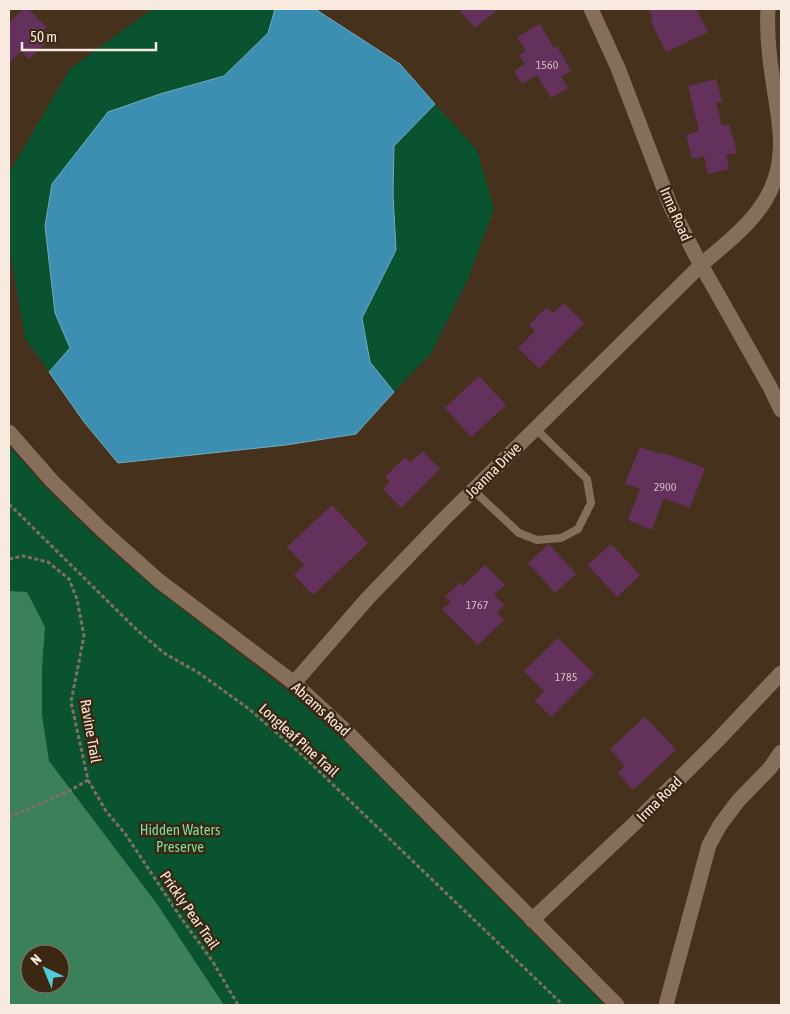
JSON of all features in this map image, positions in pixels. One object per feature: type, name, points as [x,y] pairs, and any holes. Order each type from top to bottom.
[{"type":"street","name":"Irma Road","points":[[591,9],[618,68],[672,207],[701,265],[781,410]]},
{"type":"street","name":"Joanna Drive","points":[[294,683],[367,599],[444,518],[701,265],[738,233],[757,212],[769,193],[776,176],[781,140],[769,50],[768,9]]},
{"type":"street","name":"Abrams Road","points":[[9,432],[52,481],[102,530],[158,580],[294,683],[349,734],[617,1005]]},
{"type":"street","name":"Irma Road","points":[[532,920],[635,823],[717,741],[781,673]]},
{"type":"street","points":[[666,1005],[709,845],[720,825],[738,802],[770,768],[781,752]]},
{"type":"lane","points":[[473,490],[519,533],[536,540],[561,538],[578,529],[591,503],[587,479],[535,428]]},
{"type":"path","name":"Longleaf Pine Trail","points":[[9,504],[138,631],[164,653],[199,673],[248,709],[302,756],[563,1005]]},
{"type":"path","name":"Ravine Trail","points":[[9,559],[24,556],[48,562],[69,579],[78,599],[84,636],[71,702],[88,780],[69,791],[9,818]]},
{"type":"path","name":"Prickly Pear Trail","points":[[88,780],[106,811],[126,835],[181,918],[213,962],[238,1005]]},
{"type":"green space","points":[[152,9],[275,9],[268,33],[224,76],[160,94],[55,313],[70,348],[49,372],[25,338],[9,246],[9,173],[70,69]]},
{"type":"green space","points":[[435,104],[477,150],[494,209],[467,281],[431,353],[394,392],[370,362],[362,318],[396,250],[393,194],[394,146]]},
{"type":"green space","name":"Hidden Waters Preserve","points":[[9,446],[45,487],[96,537],[153,587],[288,691],[343,740],[604,1005],[9,1005]]},
{"type":"green space","points":[[9,591],[27,592],[45,627],[42,667],[42,715],[49,761],[157,904],[224,1005],[9,1005]]},
{"type":"water","points":[[275,9],[315,9],[400,64],[435,104],[394,146],[393,194],[396,250],[362,318],[370,362],[394,392],[356,434],[286,445],[118,463],[84,422],[49,372],[70,348],[55,313],[45,226],[52,184],[108,112],[160,94],[224,76],[268,33]]},
{"type":"building","points":[[23,9],[28,9],[47,27],[40,34],[47,42],[29,59],[21,51],[9,63],[9,23]]},
{"type":"building","points":[[458,9],[498,9],[475,28]]},
{"type":"building","points":[[648,9],[696,9],[708,32],[666,52],[650,20],[653,19]]},
{"type":"building","points":[[540,24],[554,48],[557,46],[571,71],[561,77],[568,88],[551,98],[537,75],[522,84],[514,71],[525,64],[519,55],[526,51],[517,37]]},
{"type":"building","points":[[716,79],[722,102],[716,103],[722,126],[729,124],[737,153],[726,155],[729,169],[708,174],[704,156],[692,159],[686,135],[699,131],[688,86]]},
{"type":"building","points":[[564,303],[584,323],[539,369],[518,348],[535,331],[529,325],[547,307],[553,313]]},
{"type":"building","points":[[479,376],[506,405],[471,437],[445,408]]},
{"type":"building","points":[[640,447],[660,454],[661,452],[705,468],[690,508],[664,498],[652,530],[628,520],[640,489],[625,484]]},
{"type":"building","points":[[423,451],[440,469],[401,508],[383,489],[390,482],[385,477],[405,457],[410,463]]},
{"type":"building","points":[[332,505],[368,543],[313,595],[294,575],[304,565],[287,547]]},
{"type":"building","points":[[549,544],[576,574],[555,593],[528,563]]},
{"type":"building","points":[[611,544],[640,575],[617,597],[588,565]]},
{"type":"building","points":[[485,565],[505,585],[494,595],[504,605],[497,613],[504,620],[478,645],[442,609],[451,602],[445,597],[459,583],[463,586]]},
{"type":"building","points":[[558,638],[594,674],[551,717],[535,701],[544,691],[524,671]]},
{"type":"building","points":[[645,717],[676,750],[633,790],[618,773],[625,766],[610,749]]}]
